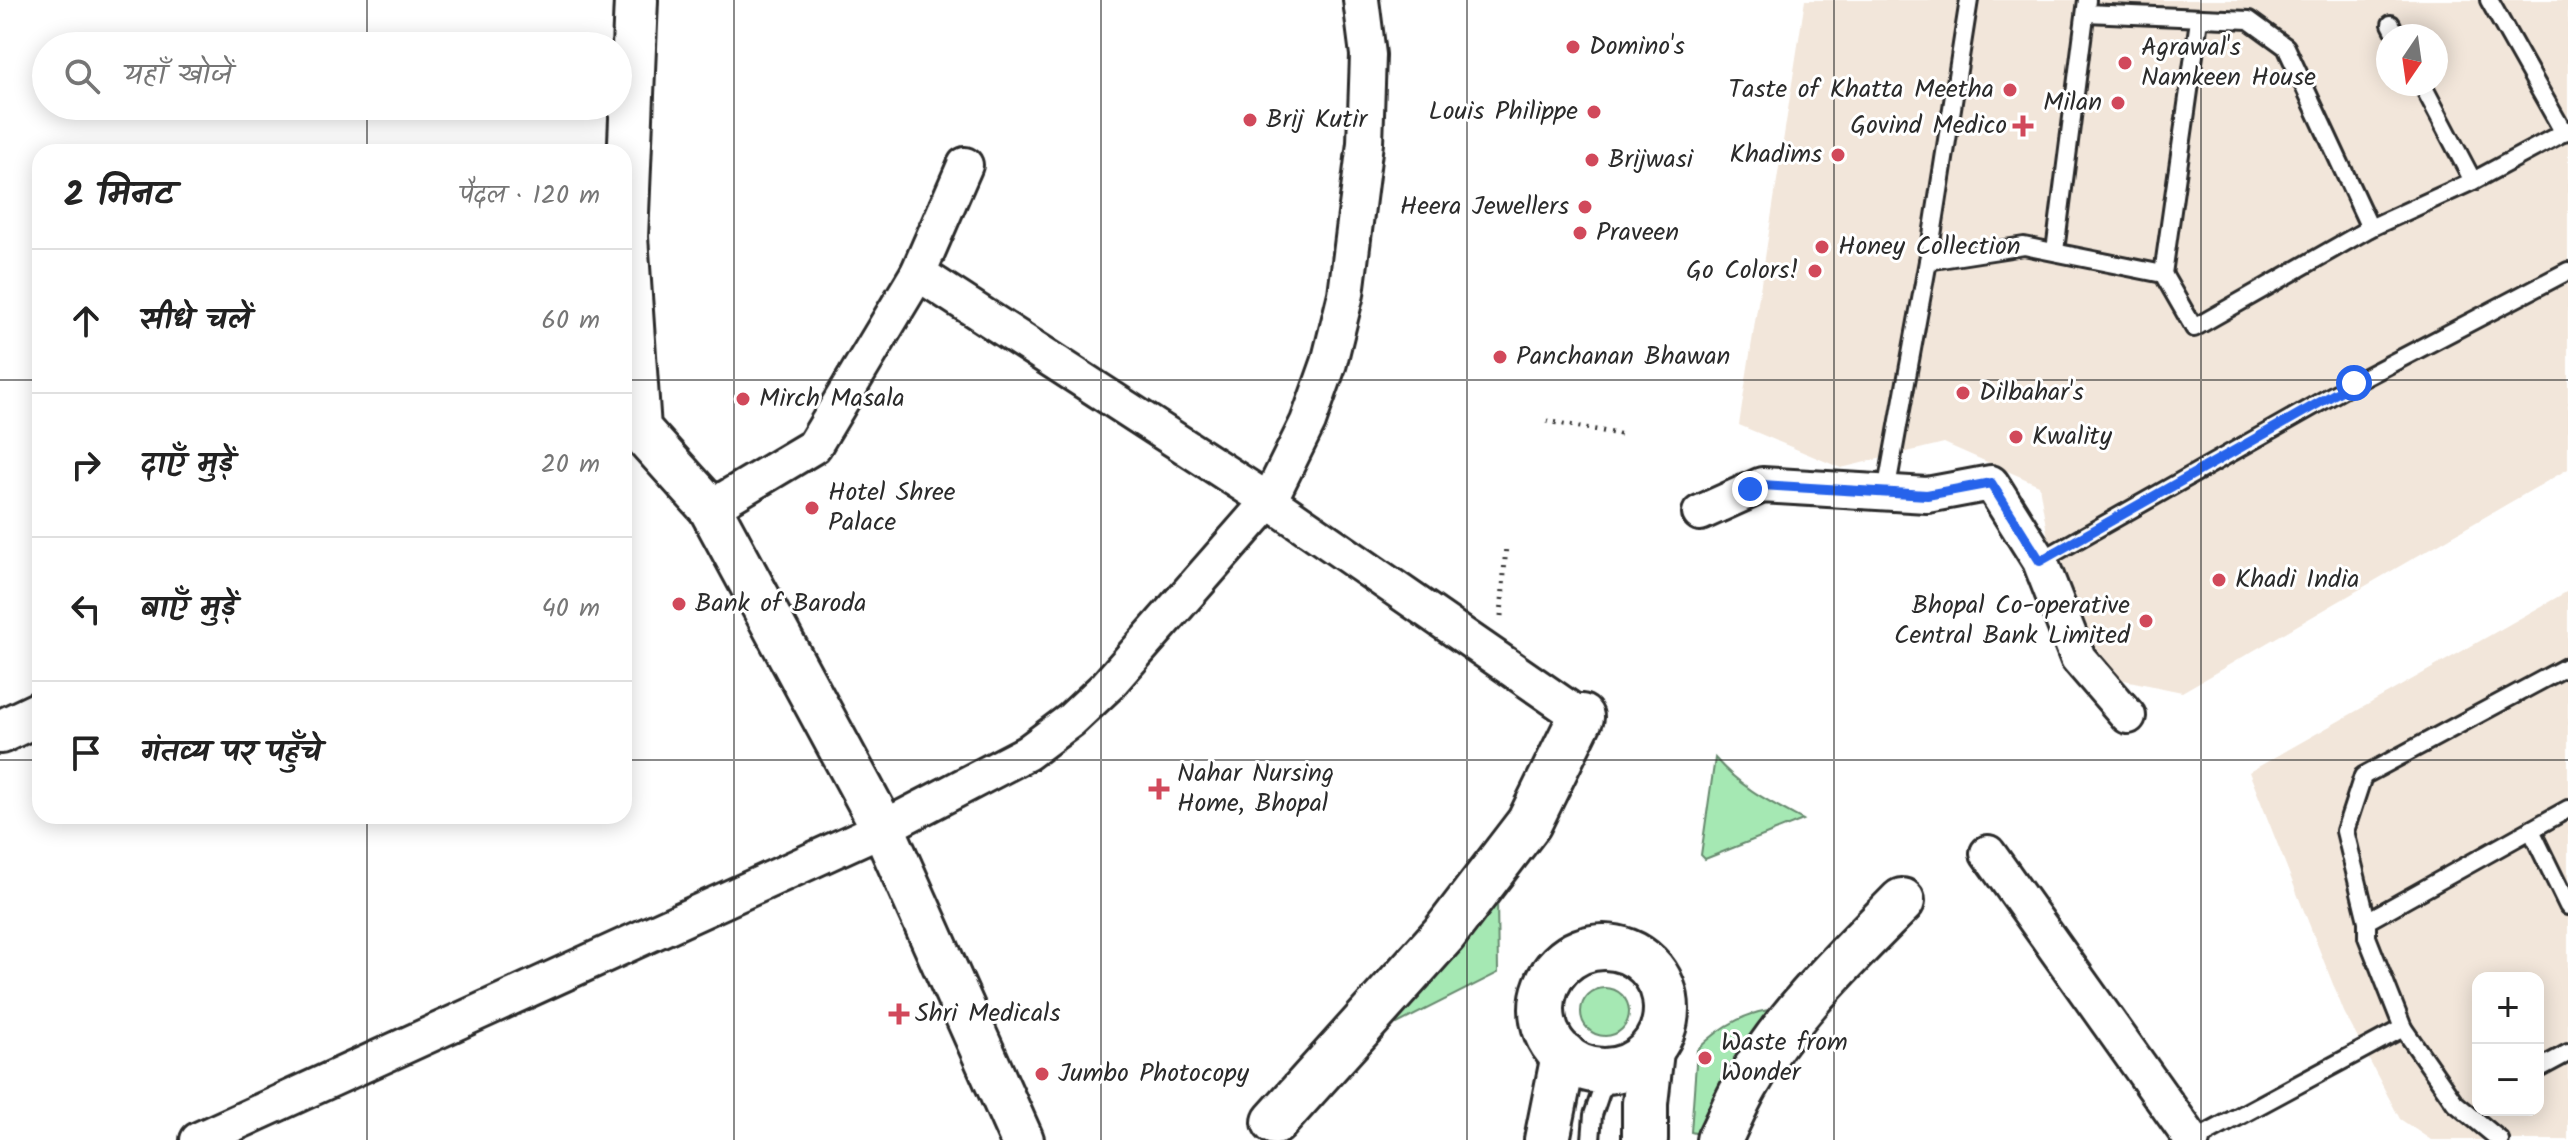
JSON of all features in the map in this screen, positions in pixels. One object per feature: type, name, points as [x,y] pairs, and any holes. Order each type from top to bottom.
[{"type":"main road","points":[[1275,1122],[1444,934],[1529,823],[1581,717]]},
{"type":"main road","points":[[1719,1140],[1747,1084],[1781,1033],[1843,961],[1902,901]]},
{"type":"main road","points":[[1601,947],[1629,952],[1648,966],[1661,982],[1667,1006],[1664,1030],[1651,1051],[1632,1066],[1608,1071],[1584,1068],[1564,1055],[1548,1036],[1541,1012],[1545,988],[1557,967],[1577,952],[1601,947]]},
{"type":"main road","points":[[1645,1140],[1645,1103],[1651,1051]]},
{"type":"main road","points":[[1547,1140],[1564,1055]]},
{"type":"street","points":[[198,1140],[883,828],[1027,753],[1071,720],[1107,686],[1269,501],[1308,422],[1329,363],[1346,294],[1365,143],[1368,55],[1361,0]]},
{"type":"street","points":[[632,159],[644,2]]},
{"type":"street","points":[[710,508],[814,446],[918,273],[965,165]]},
{"type":"street","points":[[918,273],[1269,501],[1581,717]]},
{"type":"street","points":[[632,433],[710,508],[883,828],[1022,1140]]},
{"type":"street","points":[[1700,513],[1762,485],[1927,495],[1991,483],[2040,561],[2078,658],[2128,716]]},
{"type":"street","points":[[0,732],[32,717]]},
{"type":"street","points":[[1988,853],[2193,1140]]},
{"type":"lane","points":[[1886,492],[1928,261],[1969,0]]},
{"type":"lane","points":[[2199,20],[2163,274],[2194,328],[2370,228],[2473,181],[2566,132],[2489,0]]},
{"type":"lane","points":[[2055,251],[2086,6],[2199,20],[2249,20],[2286,47],[2370,228]]},
{"type":"lane","points":[[2428,96],[2473,181]]},
{"type":"lane","points":[[1928,261],[2024,246],[2163,274]]},
{"type":"lane","points":[[2040,561],[2354,383],[2568,271]]},
{"type":"lane","points":[[2500,1140],[2455,1103],[2403,1028],[2367,937],[2367,921],[2345,831],[2363,776],[2568,666]]},
{"type":"lane","points":[[2367,921],[2568,809]]},
{"type":"lane","points":[[2531,830],[2568,906]]},
{"type":"lane","points":[[2193,1140],[2403,1028]]},
{"type":"lane","points":[[2544,1066],[2568,1053]]},
{"type":"lane","points":[[1591,1140],[1593,1115],[1608,1071]]},
{"type":"lane","points":[[2462,1108],[2472,1103]]},
{"type":"path","points":[[1547,421],[1624,435]]},
{"type":"path","points":[[1501,621],[1506,545]]},
{"type":"shaded area","points":[[1805,0],[2568,0],[2568,469],[2182,692],[2110,677],[2054,574],[2039,485],[1944,443],[1841,468],[1739,425]]},
{"type":"shaded area","points":[[2568,591],[2568,1140],[2431,1140],[2400,1119],[2344,1012],[2249,772]]},
{"type":"green space","points":[[1715,758],[1745,786],[1803,820],[1705,859],[1701,855]]},
{"type":"green space","points":[[1497,896],[1498,973],[1397,1024],[1385,1022]]},
{"type":"green space","points":[[1605,988],[1622,995],[1629,1012],[1622,1029],[1605,1036],[1588,1029],[1581,1012],[1588,995]]},
{"type":"green space","points":[[1780,1009],[1699,1134],[1691,1132],[1697,1050],[1715,1034],[1745,1017]]},
{"type":"place","name":"Domino's","points":[[1573,47]]},
{"type":"place","name":"Agrawal's Namkeen House","points":[[2125,63]]},
{"type":"place","name":"Taste of Khatta Meetha","points":[[2010,90]]},
{"type":"place","name":"Milan","points":[[2118,103]]},
{"type":"place","name":"Louis Philippe","points":[[1594,112]]},
{"type":"place","name":"Brij Kutir","points":[[1250,120]]},
{"type":"place","name":"Govind Medico","points":[[2023,126]]},
{"type":"place","name":"Khadims","points":[[1838,155]]},
{"type":"place","name":"Brijwasi","points":[[1592,160]]},
{"type":"place","name":"Heera Jewellers","points":[[1585,207]]},
{"type":"place","name":"Praveen","points":[[1580,233]]},
{"type":"place","name":"Honey Collection","points":[[1822,247]]},
{"type":"place","name":"Go Colors!","points":[[1815,271]]},
{"type":"place","name":"Panchanan Bhawan","points":[[1500,357]]},
{"type":"place","name":"Dilbahar's","points":[[1963,393]]},
{"type":"place","name":"Mirch Masala","points":[[743,399]]},
{"type":"place","name":"Kwality","points":[[2016,437]]},
{"type":"place","name":"Hotel Shree Palace","points":[[812,508]]},
{"type":"place","name":"Khadi India","points":[[2219,580]]},
{"type":"place","name":"Bank of Baroda","points":[[679,604]]},
{"type":"place","name":"Bhopal Co-operative Central Bank Limited","points":[[2146,621]]},
{"type":"place","name":"Nahar Nursing Home, Bhopal","points":[[1159,789]]},
{"type":"place","name":"Shri Medicals","points":[[899,1014]]},
{"type":"place","name":"Waste from Wonder","points":[[1705,1058]]},
{"type":"place","name":"Jumbo Photocopy","points":[[1042,1074]]},
{"type":"route","points":[[1750,489],[1762,485],[1927,495],[1991,483],[2040,561],[2354,383]]}]
